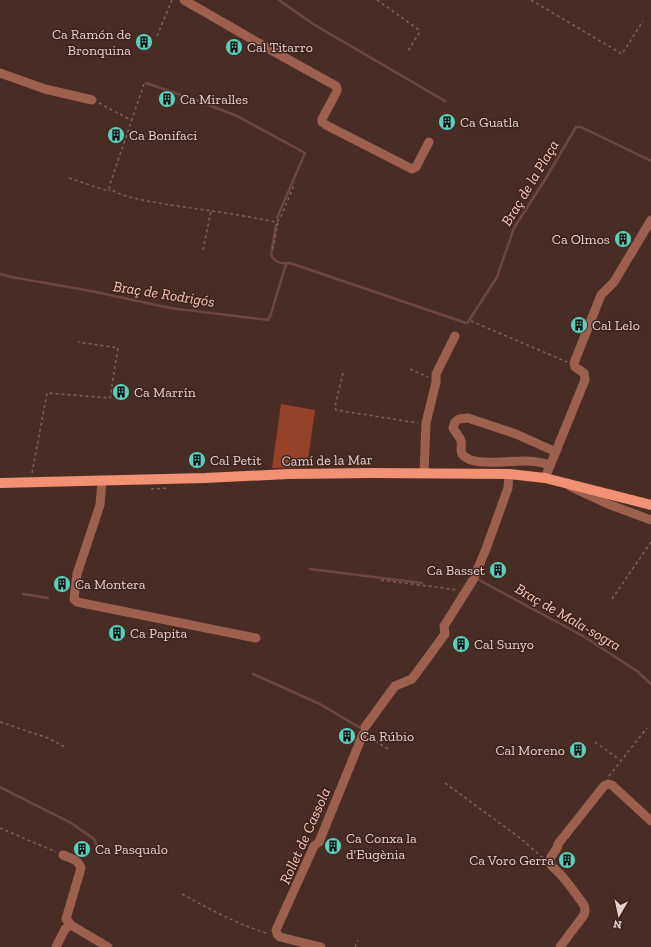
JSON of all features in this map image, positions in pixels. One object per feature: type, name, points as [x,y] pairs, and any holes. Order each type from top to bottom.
[{"type":"main road","name":"Camí de la Mar","points":[[0,484],[288,474],[509,474],[559,481],[651,505]]},
{"type":"street","points":[[184,0],[336,86],[337,91],[322,119],[322,122],[326,125],[412,169],[416,167],[429,142]]},
{"type":"street","points":[[0,73],[45,89],[92,100]]},
{"type":"street","points":[[545,478],[585,377],[584,373],[574,365],[602,295],[614,282],[651,220]]},
{"type":"street","points":[[424,474],[426,424],[436,382],[436,374],[455,336]]},
{"type":"street","points":[[550,466],[543,463],[521,460],[473,461],[462,454],[461,441],[453,428],[455,422],[460,419],[468,418],[516,434],[556,452]]},
{"type":"street","points":[[322,947],[280,937],[276,930],[314,846],[319,842],[364,731],[395,686],[412,679],[445,634],[444,626],[467,591],[486,549],[508,488],[509,474]]},
{"type":"street","points":[[102,480],[100,505],[78,574],[74,598],[75,600],[77,602],[256,638]]},
{"type":"street","points":[[559,481],[608,504],[651,520]]},
{"type":"street","points":[[560,947],[584,915],[585,910],[584,905],[570,886],[551,865],[550,858],[558,848],[558,844],[604,786],[608,784],[612,785],[651,820]]},
{"type":"street","points":[[63,855],[77,861],[81,868],[66,919],[71,925],[108,947]]},
{"type":"street","points":[[56,947],[65,929],[71,925]]},
{"type":"path","points":[[157,36],[172,0]]},
{"type":"path","points":[[377,0],[419,30],[419,33],[408,52]]},
{"type":"path","points":[[531,0],[622,54],[643,21]]},
{"type":"path","points":[[110,190],[109,187],[144,84]]},
{"type":"path","points":[[92,100],[132,120]]},
{"type":"path","points":[[69,178],[108,191],[110,190],[164,205],[276,222],[278,221]]},
{"type":"path","points":[[273,249],[278,221],[295,183]]},
{"type":"path","points":[[203,250],[211,211]]},
{"type":"path","points":[[471,321],[574,365]]},
{"type":"path","points":[[30,482],[47,393],[110,398],[118,348],[78,342]]},
{"type":"path","points":[[410,369],[432,378],[436,377]]},
{"type":"path","points":[[343,373],[335,407],[336,410],[426,424]]},
{"type":"path","points":[[145,489],[173,488]]},
{"type":"path","points":[[612,599],[651,542]]},
{"type":"path","points":[[381,580],[467,591]]},
{"type":"path","points":[[0,722],[48,738],[65,747]]},
{"type":"path","points":[[608,784],[609,777],[620,760],[646,728]]},
{"type":"path","points":[[364,731],[388,749]]},
{"type":"path","points":[[595,742],[620,760]]},
{"type":"path","points":[[445,783],[520,838],[545,860],[550,858]]},
{"type":"path","points":[[0,828],[63,855]]},
{"type":"path","points":[[182,894],[247,927],[280,937]]},
{"type":"path","points":[[355,947],[358,940]]},
{"type":"shaded area","points":[[281,404],[315,410],[307,467],[272,468]]},
{"type":"waterway","points":[[279,0],[313,24],[445,101]]},
{"type":"waterway","points":[[146,83],[237,116],[305,153],[277,218]]},
{"type":"waterway","name":"Braç de la Plaça","points":[[276,225],[271,255],[277,261],[282,263],[290,263],[466,323],[497,277],[514,228],[576,127],[581,127],[651,161]]},
{"type":"waterway","name":"Braç de Rodrigós","points":[[0,274],[170,308],[268,320],[286,264]]},
{"type":"waterway","name":"Braç de Mala-sogra","points":[[310,569],[422,583]]},
{"type":"waterway","name":"Braç de Mala-sogra","points":[[476,580],[479,580],[583,636],[637,671],[651,684]]},
{"type":"waterway","name":"Rollet de Cassola","points":[[23,594],[48,598]]},
{"type":"waterway","name":"Rollet de Cassola","points":[[253,674],[320,704],[362,729]]},
{"type":"waterway","points":[[0,787],[71,823],[94,839],[97,846]]},
{"type":"place","name":"Ca Ramón de Bronquina","points":[[144,42]]},
{"type":"place","name":"Cal Titarro","points":[[234,47]]},
{"type":"place","name":"Ca Miralles","points":[[167,99]]},
{"type":"place","name":"Ca Guatla","points":[[447,122]]},
{"type":"place","name":"Ca Bonifaci","points":[[116,135]]},
{"type":"place","name":"Ca Olmos","points":[[623,239]]},
{"type":"place","name":"Cal Lelo","points":[[579,325]]},
{"type":"place","name":"Ca Marrín","points":[[121,392]]},
{"type":"place","name":"Cal Petit","points":[[197,460]]},
{"type":"place","name":"Ca Basset","points":[[498,570]]},
{"type":"place","name":"Ca Montera","points":[[62,584]]},
{"type":"place","name":"Ca Papita","points":[[117,633]]},
{"type":"place","name":"Cal Sunyo","points":[[461,644]]},
{"type":"place","name":"Ca Rúbio","points":[[347,736]]},
{"type":"place","name":"Cal Moreno","points":[[578,750]]},
{"type":"place","name":"Ca Conxa la d'Eugènia","points":[[333,846]]},
{"type":"place","name":"Ca Pasqualo","points":[[82,849]]},
{"type":"place","name":"Ca Voro Gerra","points":[[567,860]]}]
